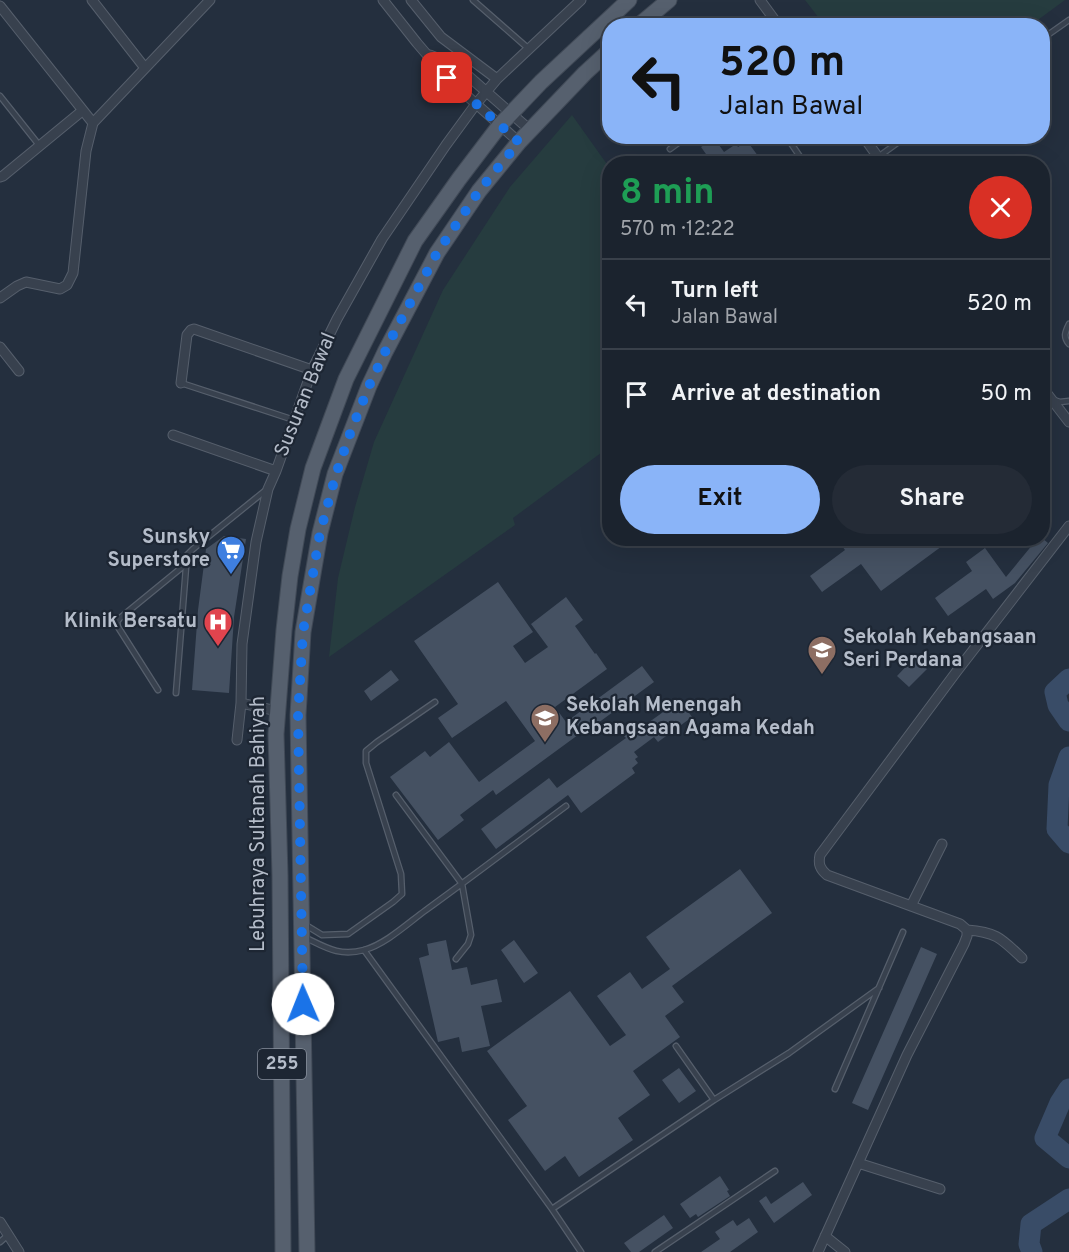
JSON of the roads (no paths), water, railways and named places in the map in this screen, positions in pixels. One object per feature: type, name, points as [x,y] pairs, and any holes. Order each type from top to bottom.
[{"type":"main road","name":"Lebuhraya Sultanah Bahiyah","points":[[610,18],[629,0]]},
{"type":"main road","points":[[648,18],[669,0]]},
{"type":"main road","name":"Lebuhraya Sultanah Bahiyah","points":[[283,1252],[280,875],[276,734],[290,576],[298,529],[313,468],[346,380],[415,241],[459,179],[506,119],[541,82],[602,25]]},
{"type":"main road","name":"Lebuhraya Sultanah Bahiyah","points":[[307,1252],[298,734],[303,632],[320,533],[336,474],[369,386],[419,284],[437,253],[479,191],[524,136],[602,57]]},
{"type":"street","points":[[92,0],[145,68]]},
{"type":"street","points":[[0,298],[26,282],[60,290],[67,285],[73,273],[86,151],[93,123],[210,0]]},
{"type":"street","points":[[411,0],[441,37],[497,79]]},
{"type":"street","name":"Susuran Bawal","points":[[237,740],[242,703],[242,644],[256,542],[268,489],[312,370],[337,319],[382,239],[446,145],[497,79],[581,0]]},
{"type":"street","points":[[760,0],[773,18]]},
{"type":"street","points":[[389,2],[447,78],[476,104],[506,119],[524,136]]},
{"type":"street","points":[[0,6],[93,123]]},
{"type":"street","points":[[428,54],[457,66],[486,92],[506,119],[524,136]]},
{"type":"street","points":[[0,177],[82,111]]},
{"type":"street","points":[[182,383],[187,335],[194,329],[312,370]]},
{"type":"street","points":[[0,347],[19,371]]},
{"type":"street","points":[[1050,397],[1069,422]]},
{"type":"street","points":[[173,435],[276,471]]},
{"type":"street","points":[[1022,958],[1003,940],[984,932],[967,930],[960,924],[827,875],[822,871],[819,863],[820,855],[957,671],[1069,526]]},
{"type":"street","points":[[242,703],[277,711]]},
{"type":"street","points":[[911,906],[942,844]]},
{"type":"street","points":[[818,1252],[907,1055],[964,944],[967,930]]},
{"type":"street","points":[[858,1163],[940,1189]]},
{"type":"street","points":[[0,1222],[19,1252]]},
{"type":"street","points":[[825,1236],[845,1252]]},
{"type":"lane","points":[[473,0],[530,50]]},
{"type":"lane","points":[[1050,33],[1069,20]]},
{"type":"lane","points":[[0,96],[39,145]]},
{"type":"lane","points":[[670,149],[677,144]]},
{"type":"lane","points":[[885,156],[898,144]]},
{"type":"lane","points":[[1069,324],[1065,332],[1069,344]]},
{"type":"lane","points":[[182,383],[294,420]]},
{"type":"lane","points":[[1052,399],[1060,402],[1069,401]]},
{"type":"lane","points":[[176,693],[187,555],[268,489]]},
{"type":"lane","points":[[158,690],[117,622],[186,564]]},
{"type":"lane","points":[[302,929],[322,935],[348,934],[402,894],[401,874],[366,763],[366,751],[435,702]]},
{"type":"lane","points":[[396,795],[462,884],[471,935],[468,944],[456,959]]},
{"type":"lane","points":[[302,929],[334,952],[364,950],[374,946],[566,806]]},
{"type":"lane","points":[[835,1089],[903,932]]},
{"type":"lane","points":[[364,950],[581,1252]]},
{"type":"lane","points":[[552,1209],[714,1100],[789,1053],[879,988]]},
{"type":"lane","points":[[676,1046],[714,1100]]},
{"type":"lane","points":[[655,1252],[775,1172]]},
{"type":"lane","points":[[0,1242],[8,1235]]},
{"type":"waterway","points":[[1069,679],[1055,692],[1058,705],[1069,721]]},
{"type":"waterway","points":[[1069,757],[1059,785],[1057,829],[1069,843]]},
{"type":"waterway","points":[[1069,1089],[1060,1103],[1045,1138],[1069,1158]]},
{"type":"waterway","points":[[1032,1252],[1029,1244],[1031,1224],[1069,1199]]},
{"type":"place","name":"Sunsky Superstore","points":[[231,576]]},
{"type":"place","name":"Klinik Bersatu","points":[[218,648]]},
{"type":"place","name":"Sekolah Kebangsaan Seri Perdana","points":[[822,676]]},
{"type":"place","name":"Sekolah Menengah Kebangsaan Agama Kedah","points":[[545,744]]}]
